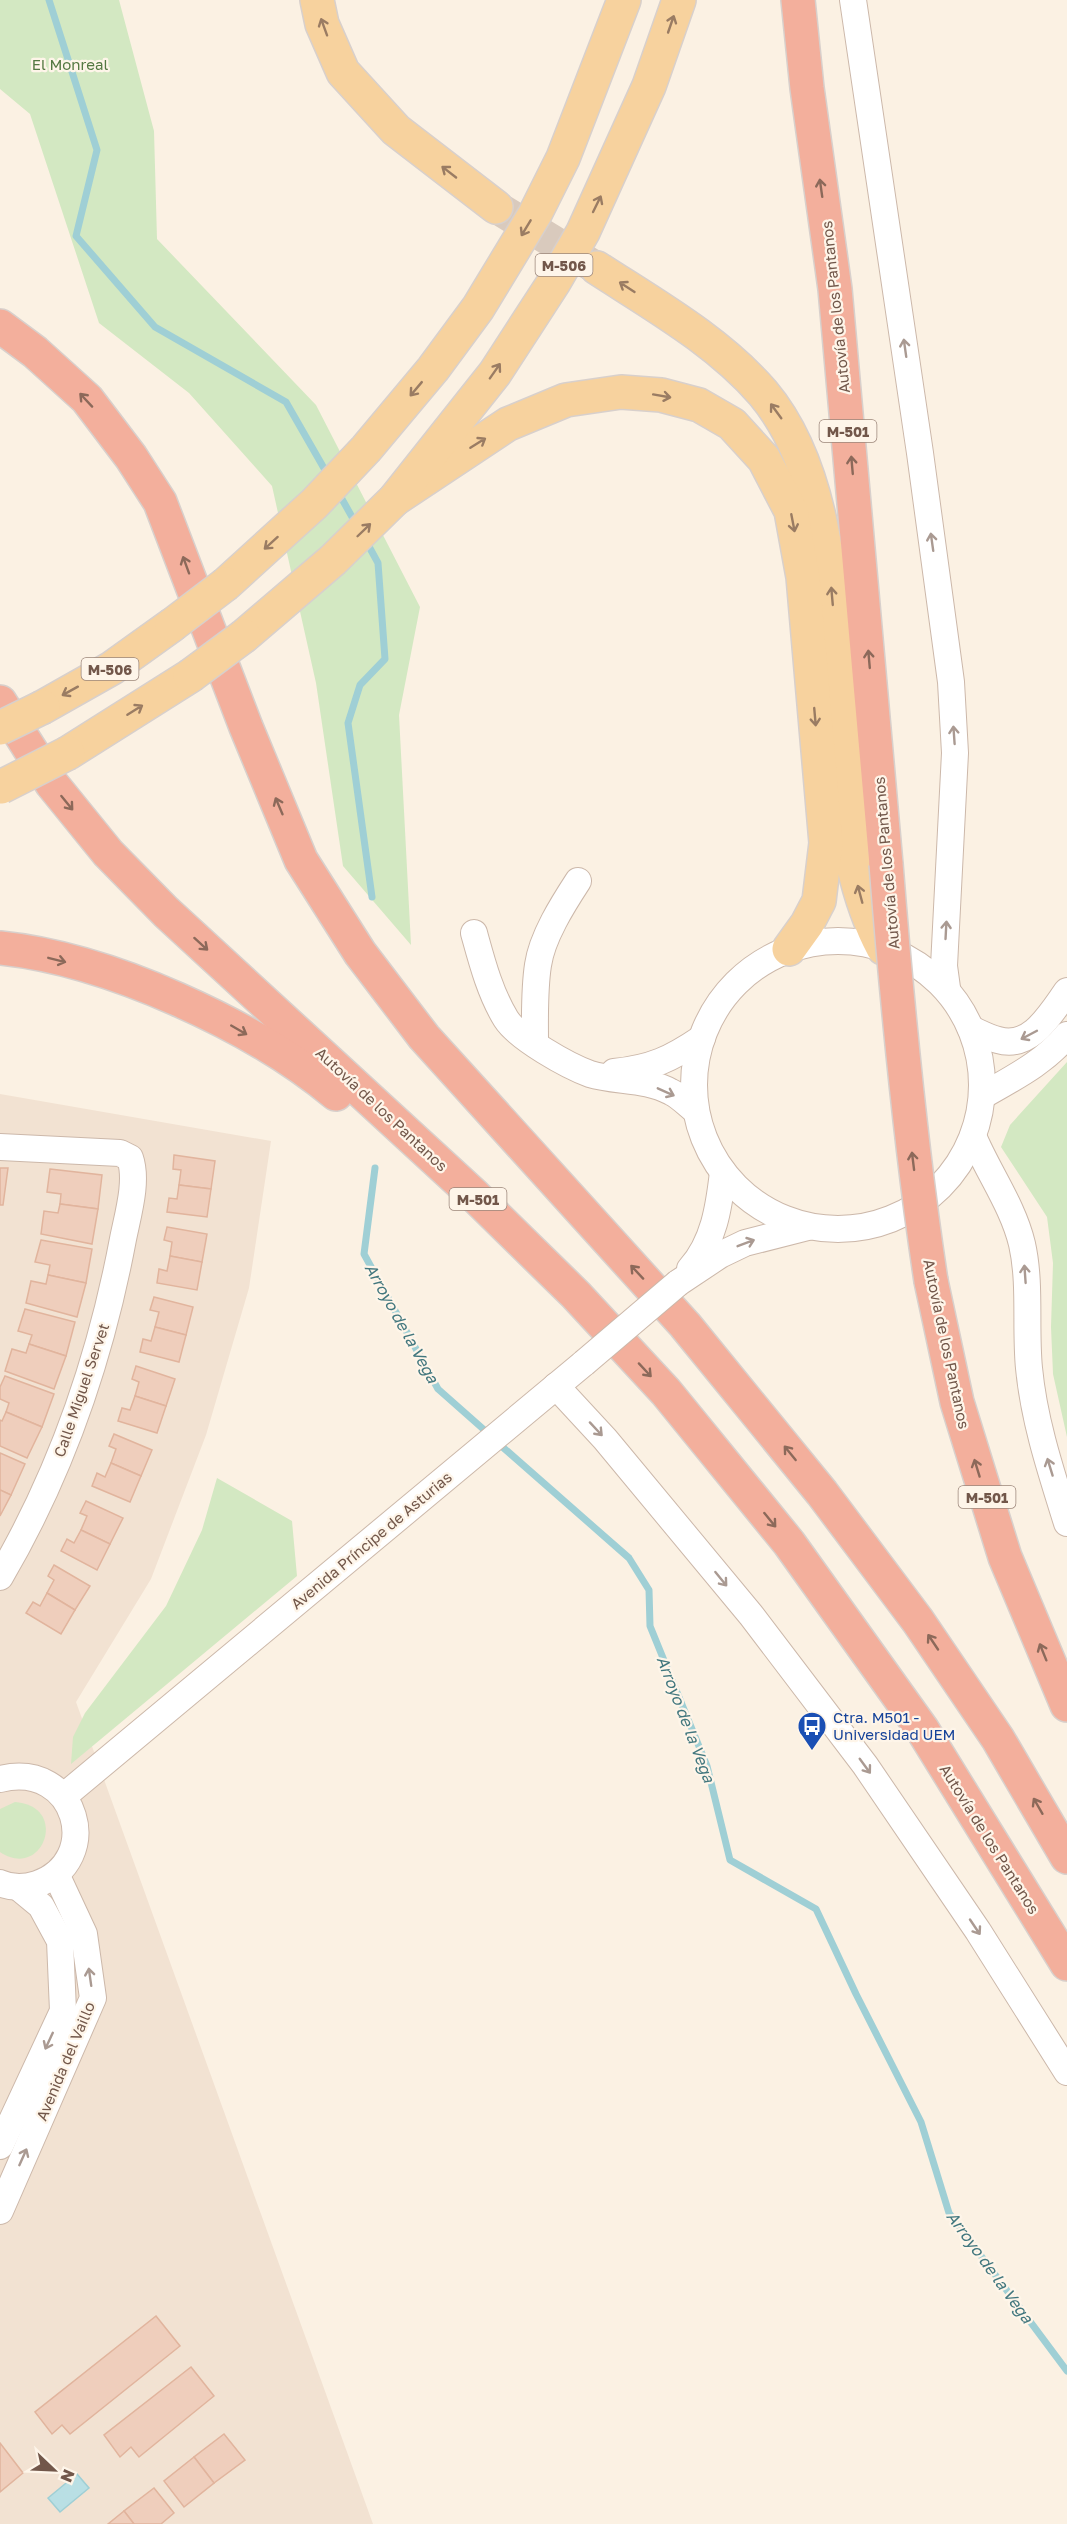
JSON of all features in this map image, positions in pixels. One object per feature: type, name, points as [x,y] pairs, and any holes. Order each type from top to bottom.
[{"type":"highway","name":"Autovía de los Pantanos","points":[[798,0],[807,88],[835,289],[899,1032],[915,1178],[931,1281],[957,1402],[1005,1557],[1067,1705]]},
{"type":"highway","points":[[0,326],[35,352],[87,399],[131,457],[160,502],[246,727],[301,860],[360,953],[424,1037],[685,1325],[822,1493],[918,1621],[998,1739],[1067,1857]]},
{"type":"highway","name":"Autovía de los Pantanos","points":[[0,702],[52,784],[108,853],[166,912],[383,1109],[576,1295],[666,1392],[789,1543],[922,1729],[1067,1964]]},
{"type":"highway","points":[[0,948],[94,969],[176,1000],[231,1025],[305,1068],[477,1220],[537,1268],[576,1295]]},
{"type":"main road","points":[[317,0],[322,24],[343,72],[396,130],[496,207]]},
{"type":"main road","points":[[563,158],[568,99],[603,0]]},
{"type":"main road","name":"M-506","points":[[0,728],[112,668],[226,584],[314,504],[366,448],[433,369],[478,308],[535,214],[563,158],[624,0]]},
{"type":"main road","name":"M-506","points":[[1,787],[68,753],[190,676],[244,636],[333,560],[395,499],[495,373],[554,282],[583,232],[650,86],[679,0]]},
{"type":"main road","points":[[597,268],[720,352],[762,393],[784,423],[811,485],[830,573],[853,864],[868,919],[882,948]]},
{"type":"main road","points":[[395,499],[508,424],[566,399],[621,392],[661,395],[699,405],[732,424],[764,459],[791,511],[803,577],[826,843],[819,901],[807,924],[789,949]]},
{"type":"street","points":[[853,0],[921,453],[951,682],[955,753],[944,966],[947,988]]},
{"type":"street","points":[[535,1044],[538,962],[558,910],[578,881]]},
{"type":"street","points":[[474,933],[485,972],[507,1021],[535,1044],[550,1056],[591,1074],[639,1082],[670,1091],[696,1112]]},
{"type":"street","points":[[821,941],[853,942],[882,948],[912,961],[947,988],[971,1029],[980,1062],[981,1096],[973,1136],[953,1172],[924,1201],[906,1211],[889,1220],[849,1229],[808,1227],[776,1216],[746,1197],[723,1172],[706,1143],[696,1112],[694,1074],[702,1038],[723,998],[744,975],[789,949],[821,941]]},
{"type":"street","points":[[971,1029],[1000,1041],[1020,1040],[1038,1030],[1067,991]]},
{"type":"street","points":[[981,1096],[1031,1068],[1057,1047],[1067,1035]]},
{"type":"street","points":[[591,1074],[642,1069],[675,1056],[702,1038]]},
{"type":"street","points":[[973,1136],[1015,1222],[1022,1245],[1026,1273],[1026,1335],[1029,1371],[1042,1440],[1067,1523]]},
{"type":"street","name":"Calle Miguel Servet","points":[[0,1147],[120,1153],[130,1158],[133,1168],[116,1279],[98,1349],[55,1467],[0,1577]]},
{"type":"street","name":"Avenida Príncipe de Asturias","points":[[678,1283],[703,1254],[713,1231],[723,1172]]},
{"type":"street","name":"Avenida Príncipe de Asturias","points":[[64,1796],[678,1283],[720,1255],[745,1243],[808,1227]]},
{"type":"street","points":[[556,1386],[605,1438],[743,1606],[865,1766],[978,1931],[1067,2072]]},
{"type":"street","points":[[0,1779],[15,1775],[34,1777],[50,1784],[64,1796],[74,1820],[74,1845],[67,1861],[56,1874],[39,1883],[9,1885]]},
{"type":"street","name":"Avenida del Vaillo","points":[[0,2211],[93,1998],[84,1934],[56,1874]]},
{"type":"street","name":"Avenida del Vaillo","points":[[0,2146],[63,2011],[60,1941],[41,1906],[9,1885]]},
{"type":"shaded area","points":[[0,1094],[271,1141],[249,1288],[206,1435],[151,1579],[76,1702],[373,2524],[0,2524]]},
{"type":"green space","name":"El Monreal","points":[[0,0],[119,0],[154,131],[157,239],[316,405],[420,607],[399,715],[411,945],[343,866],[316,683],[272,486],[189,393],[99,323],[30,114],[0,89]]},
{"type":"green space","points":[[1067,1062],[1067,1437],[1053,1374],[1051,1327],[1053,1263],[1047,1217],[1001,1147],[1010,1125]]},
{"type":"green space","points":[[217,1478],[292,1521],[297,1576],[71,1764],[73,1737],[85,1713],[166,1606],[202,1530]]},
{"type":"green space","points":[[15,1802],[32,1806],[42,1816],[46,1827],[44,1839],[38,1850],[28,1857],[15,1858],[0,1852],[0,1809]]},
{"type":"water","points":[[77,2474],[89,2488],[60,2512],[48,2498]]},
{"type":"building","points":[[174,1155],[215,1161],[211,1189],[179,1185],[181,1170],[173,1169]]},
{"type":"building","points":[[0,1168],[8,1168],[3,1205],[0,1205]]},
{"type":"building","points":[[50,1169],[102,1175],[98,1209],[60,1204],[61,1194],[47,1192]]},
{"type":"building","points":[[179,1185],[211,1189],[207,1217],[167,1212],[169,1198],[177,1199]]},
{"type":"building","points":[[60,1204],[98,1209],[92,1244],[41,1234],[44,1211],[58,1213]]},
{"type":"building","points":[[167,1227],[207,1234],[202,1262],[170,1256],[172,1242],[164,1240]]},
{"type":"building","points":[[41,1240],[92,1249],[86,1283],[48,1275],[50,1265],[35,1262]]},
{"type":"building","points":[[170,1256],[202,1262],[197,1290],[157,1283],[159,1269],[167,1271]]},
{"type":"building","points":[[48,1275],[86,1283],[77,1317],[26,1303],[31,1281],[46,1284]]},
{"type":"building","points":[[154,1297],[193,1307],[186,1335],[155,1327],[159,1312],[150,1310]]},
{"type":"building","points":[[25,1309],[75,1322],[66,1356],[29,1344],[32,1335],[18,1331]]},
{"type":"building","points":[[155,1327],[186,1335],[179,1362],[140,1352],[143,1339],[151,1341]]},
{"type":"building","points":[[29,1344],[66,1356],[54,1389],[5,1371],[12,1349],[26,1353]]},
{"type":"building","points":[[136,1366],[175,1379],[166,1406],[135,1396],[139,1382],[132,1379]]},
{"type":"building","points":[[5,1376],[54,1394],[42,1427],[6,1412],[9,1403],[0,1399],[0,1387]]},
{"type":"building","points":[[135,1396],[166,1406],[157,1433],[118,1421],[122,1408],[130,1410]]},
{"type":"building","points":[[6,1412],[42,1427],[27,1458],[0,1446],[0,1420],[2,1421]]},
{"type":"building","points":[[114,1434],[152,1450],[141,1476],[111,1463],[116,1449],[109,1446]]},
{"type":"building","points":[[0,1453],[25,1464],[11,1495],[0,1490]]},
{"type":"building","points":[[111,1463],[141,1476],[130,1502],[92,1486],[97,1473],[105,1477]]},
{"type":"building","points":[[0,1490],[11,1495],[0,1516]]},
{"type":"building","points":[[86,1501],[123,1518],[110,1544],[81,1530],[87,1516],[80,1513]]},
{"type":"building","points":[[81,1530],[110,1544],[97,1570],[61,1551],[67,1539],[74,1543]]},
{"type":"building","points":[[54,1565],[90,1586],[75,1610],[47,1593],[54,1580],[48,1576]]},
{"type":"building","points":[[47,1593],[75,1610],[61,1634],[26,1613],[33,1602],[40,1606]]},
{"type":"building","points":[[156,2316],[180,2346],[70,2434],[62,2425],[52,2434],[35,2412]]},
{"type":"building","points":[[191,2367],[214,2396],[139,2457],[131,2447],[120,2457],[104,2435]]},
{"type":"building","points":[[224,2434],[245,2460],[214,2483],[194,2457]]},
{"type":"building","points":[[0,2443],[23,2473],[0,2492]]},
{"type":"building","points":[[194,2457],[214,2483],[184,2507],[164,2481]]},
{"type":"building","points":[[154,2488],[174,2513],[161,2524],[134,2524],[124,2511]]},
{"type":"building","points":[[124,2511],[134,2524],[108,2524]]},
{"type":"waterway","points":[[49,0],[97,150],[76,236],[155,327],[286,402],[329,477]]},
{"type":"waterway","points":[[338,492],[356,524]]},
{"type":"waterway","points":[[366,541],[378,563],[385,659],[360,685],[348,723],[372,897]]},
{"type":"waterway","name":"Arroyo de la Vega","points":[[375,1168],[364,1254],[438,1389],[490,1435]]},
{"type":"waterway","name":"Arroyo de la Vega","points":[[498,1443],[629,1558],[649,1590],[650,1626],[707,1766],[730,1860],[816,1909],[921,2122],[949,2213],[1067,2371]]},
{"type":"tunnel","points":[[496,207],[595,267]]},
{"type":"place","name":"Ctra. M501 - Universidad UEM","points":[[812,1752]]}]
